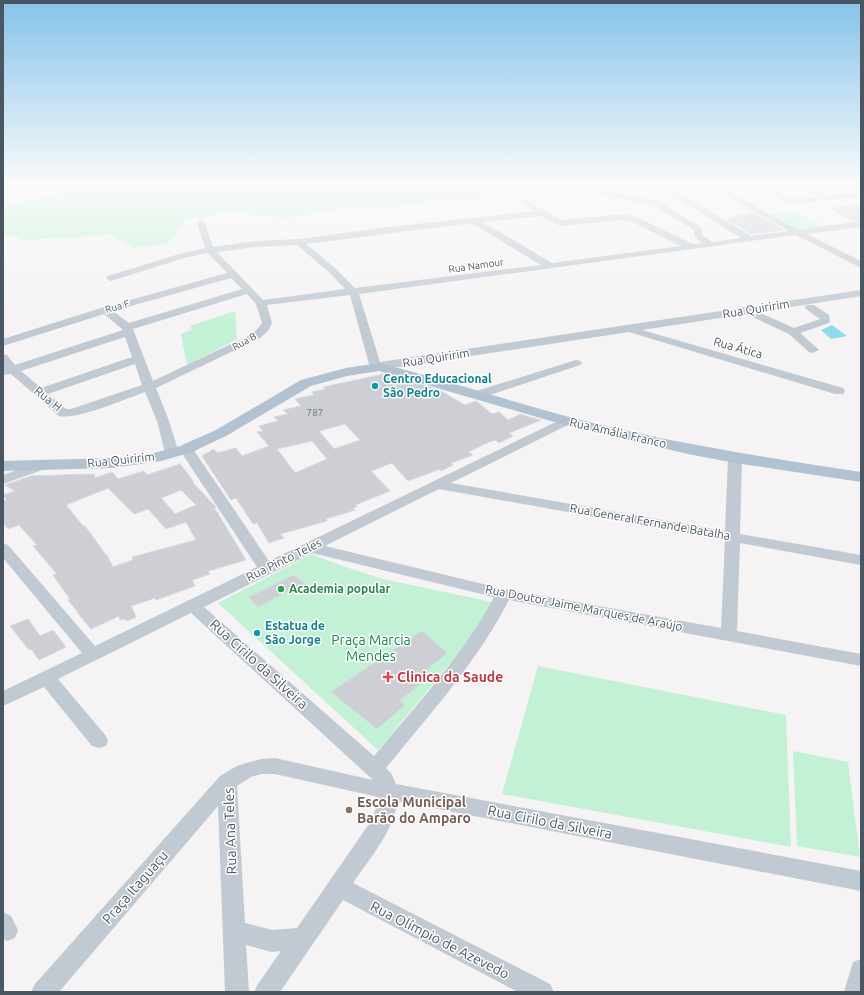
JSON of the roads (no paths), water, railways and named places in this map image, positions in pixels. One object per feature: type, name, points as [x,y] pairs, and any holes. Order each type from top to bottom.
[{"type":"main road","name":"Rua Amália Franco","points":[[379,367],[566,421],[688,449],[735,458],[861,477]]},
{"type":"main road","name":"Rua Quiririm","points":[[3,466],[40,466],[137,461],[179,451],[221,433],[306,383],[346,372],[379,367]]},
{"type":"street","name":"Rua B","points":[[148,387],[256,336],[264,329],[267,323],[261,303],[210,250],[204,231]]},
{"type":"street","points":[[111,278],[182,256],[210,250],[255,244],[299,242],[377,231]]},
{"type":"street","points":[[492,231],[550,266]]},
{"type":"street","points":[[660,231],[691,247]]},
{"type":"street","points":[[698,231],[699,237],[709,244]]},
{"type":"street","points":[[737,231],[749,239]]},
{"type":"street","points":[[794,231],[861,265]]},
{"type":"street","name":"Rua Namour","points":[[261,303],[354,293],[808,231]]},
{"type":"street","points":[[299,242],[332,270],[354,293],[376,364],[379,367]]},
{"type":"street","name":"Rua F","points":[[3,343],[105,310],[233,274]]},
{"type":"street","points":[[8,371],[250,290]]},
{"type":"street","name":"Rua Quiririm","points":[[379,367],[861,293]]},
{"type":"street","points":[[793,332],[825,321],[825,317],[810,307]]},
{"type":"street","points":[[105,310],[128,330],[148,387],[163,421],[179,451],[266,569]]},
{"type":"street","points":[[748,311],[793,332],[813,350]]},
{"type":"street","name":"Rua Ática","points":[[629,329],[839,391]]},
{"type":"street","name":"Rua H","points":[[3,357],[8,371],[39,393],[62,412],[72,413],[148,387]]},
{"type":"street","points":[[39,393],[138,359]]},
{"type":"street","points":[[477,395],[576,363]]},
{"type":"street","name":"Rua Pinto Teles","points":[[3,699],[566,421]]},
{"type":"street","points":[[729,635],[735,458]]},
{"type":"street","points":[[3,480],[40,466]]},
{"type":"street","name":"Rua General Fernande Batalha","points":[[438,485],[861,560]]},
{"type":"street","name":"Rua Doutor Jaime Marques de Araújo","points":[[309,547],[504,594],[861,660]]},
{"type":"street","points":[[3,548],[93,655]]},
{"type":"street","points":[[375,768],[470,652],[488,625],[504,594]]},
{"type":"street","name":"Rua Cirilo da Silveira","points":[[193,606],[375,768],[384,779],[388,791],[861,881]]},
{"type":"street","points":[[47,678],[99,741]]},
{"type":"street","name":"Rua Ana Teles","points":[[237,992],[227,782],[243,771],[260,766],[275,766],[388,791]]},
{"type":"street","name":"Praça Itaguaçu","points":[[43,992],[227,782]]},
{"type":"street","points":[[266,992],[380,825],[387,806],[388,791]]},
{"type":"street","name":"Rua Olímpio de Azevedo","points":[[339,887],[542,992]]},
{"type":"street","points":[[235,931],[272,941],[304,938]]},
{"type":"street","points":[[856,992],[861,970]]},
{"type":"water","points":[[832,325],[847,336],[831,339],[821,330]]},
{"type":"place","name":"Centro Educacional São Pedro","points":[[375,386]]},
{"type":"place","name":"Academia popular","points":[[281,589]]},
{"type":"place","name":"Estatua de São Jorge","points":[[257,633]]},
{"type":"place","name":"Clinica da Saude","points":[[388,677]]},
{"type":"place","name":"Escola Municipal Barão do Amparo","points":[[349,810]]},
{"type":"park label","name":"Praça Marcia Mendes","points":[[371,648]]}]
